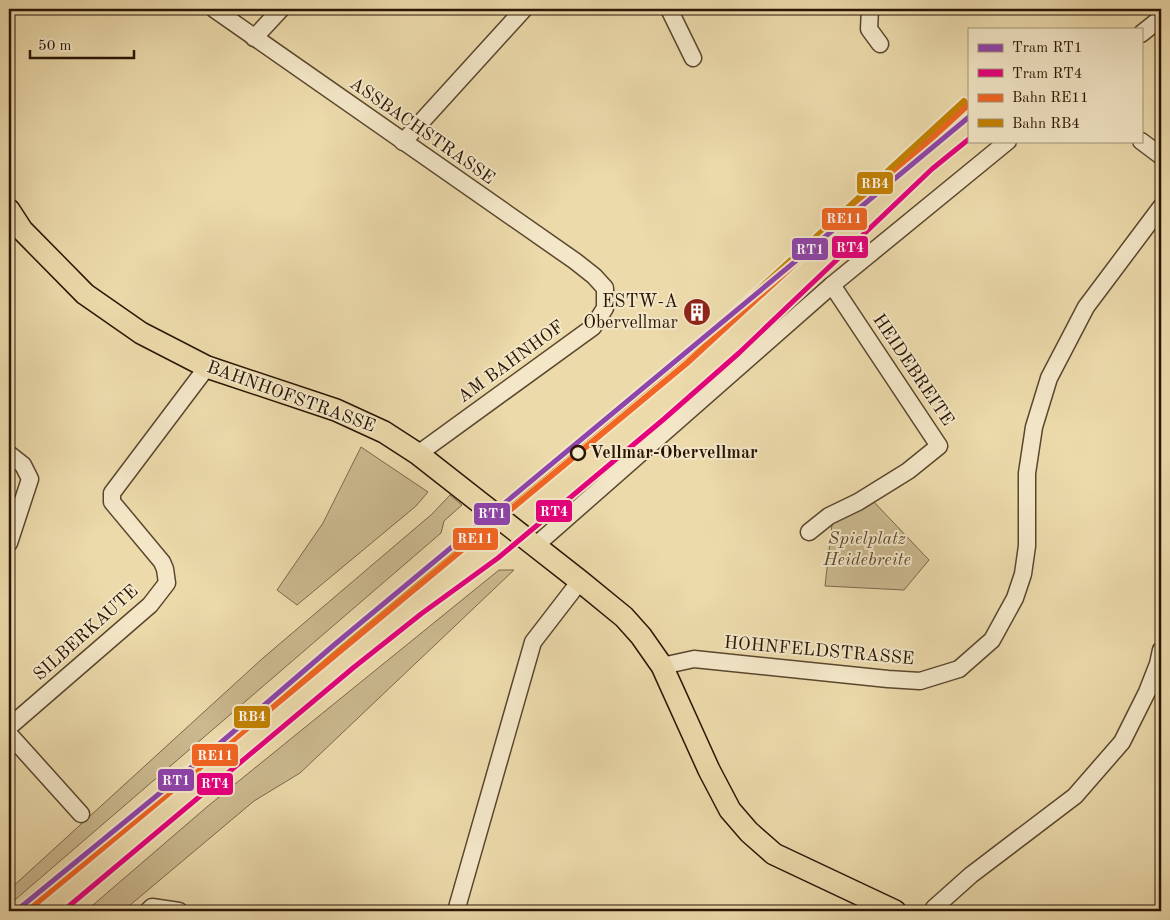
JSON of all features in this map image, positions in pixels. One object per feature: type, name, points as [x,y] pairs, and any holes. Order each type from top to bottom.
[{"type":"main road","name":"BAHNHOFSTRASSE","points":[[9,210],[22,230],[85,294],[141,334],[207,367],[336,410],[384,432],[418,454],[580,581],[624,617],[642,636],[662,666],[709,770],[730,810],[749,832],[774,854],[895,911]]},
{"type":"street","name":"ASSBACHSTRASSE","points":[[214,9],[575,261],[594,276],[605,288]]},
{"type":"street","points":[[254,38],[281,9]]},
{"type":"street","points":[[403,142],[524,9]]},
{"type":"street","points":[[669,9],[693,58]]},
{"type":"street","points":[[870,9],[869,28],[880,44]]},
{"type":"street","points":[[1142,33],[1161,18]]},
{"type":"street","points":[[529,542],[832,285],[1007,142]]},
{"type":"street","points":[[1142,142],[1161,156]]},
{"type":"street","name":"HOHNFELDSTRASSE","points":[[662,666],[694,659],[888,679],[920,680],[959,669],[992,640],[1015,598],[1023,574],[1027,546],[1027,473],[1034,427],[1049,378],[1086,307],[1161,207]]},
{"type":"street","name":"HEIDEBREITE","points":[[809,532],[828,516],[858,502],[908,471],[940,446],[832,285]]},
{"type":"street","name":"AM BAHNHOF","points":[[418,454],[593,327],[604,308],[605,288]]},
{"type":"street","name":"SILBERKAUTE","points":[[9,727],[150,605],[166,582],[165,569],[162,562],[112,502],[112,493],[207,367]]},
{"type":"street","points":[[9,454],[23,465],[30,479],[9,542]]},
{"type":"street","points":[[456,911],[533,642],[580,581]]},
{"type":"street","points":[[933,911],[971,875],[1075,796],[1122,742],[1147,692],[1158,664],[1161,650]]},
{"type":"street","points":[[9,734],[80,814]]},
{"type":"street","points":[[148,911],[152,907],[179,911]]},
{"type":"green space","points":[[361,447],[428,492],[416,506],[297,605],[277,590],[323,523]]},
{"type":"green space","points":[[450,495],[462,505],[444,521],[441,533],[9,905],[9,890],[263,658],[432,514]]},
{"type":"green space","name":"Spielplatz Heidebreite","points":[[874,502],[929,560],[904,590],[825,586],[832,524]]},
{"type":"green space","points":[[499,570],[514,570],[300,773],[254,801],[123,911],[86,911],[208,806]]},
{"type":"tram line","name":"RT1","points":[[16,911],[204,757],[334,645],[968,118]]},
{"type":"tram line","name":"RT4","points":[[63,911],[353,668],[421,614],[498,558],[664,419],[739,353],[932,169],[968,140]]},
{"type":"rail line","name":"RB4","points":[[73,866],[706,338],[964,101]]},
{"type":"rail line","name":"RE11","points":[[27,911],[687,363],[968,105]]},
{"type":"place","name":"ESTW-A Obervellmar","points":[[697,312]]},
{"type":"place","name":"Vellmar-Obervellmar","points":[[578,453]]}]
